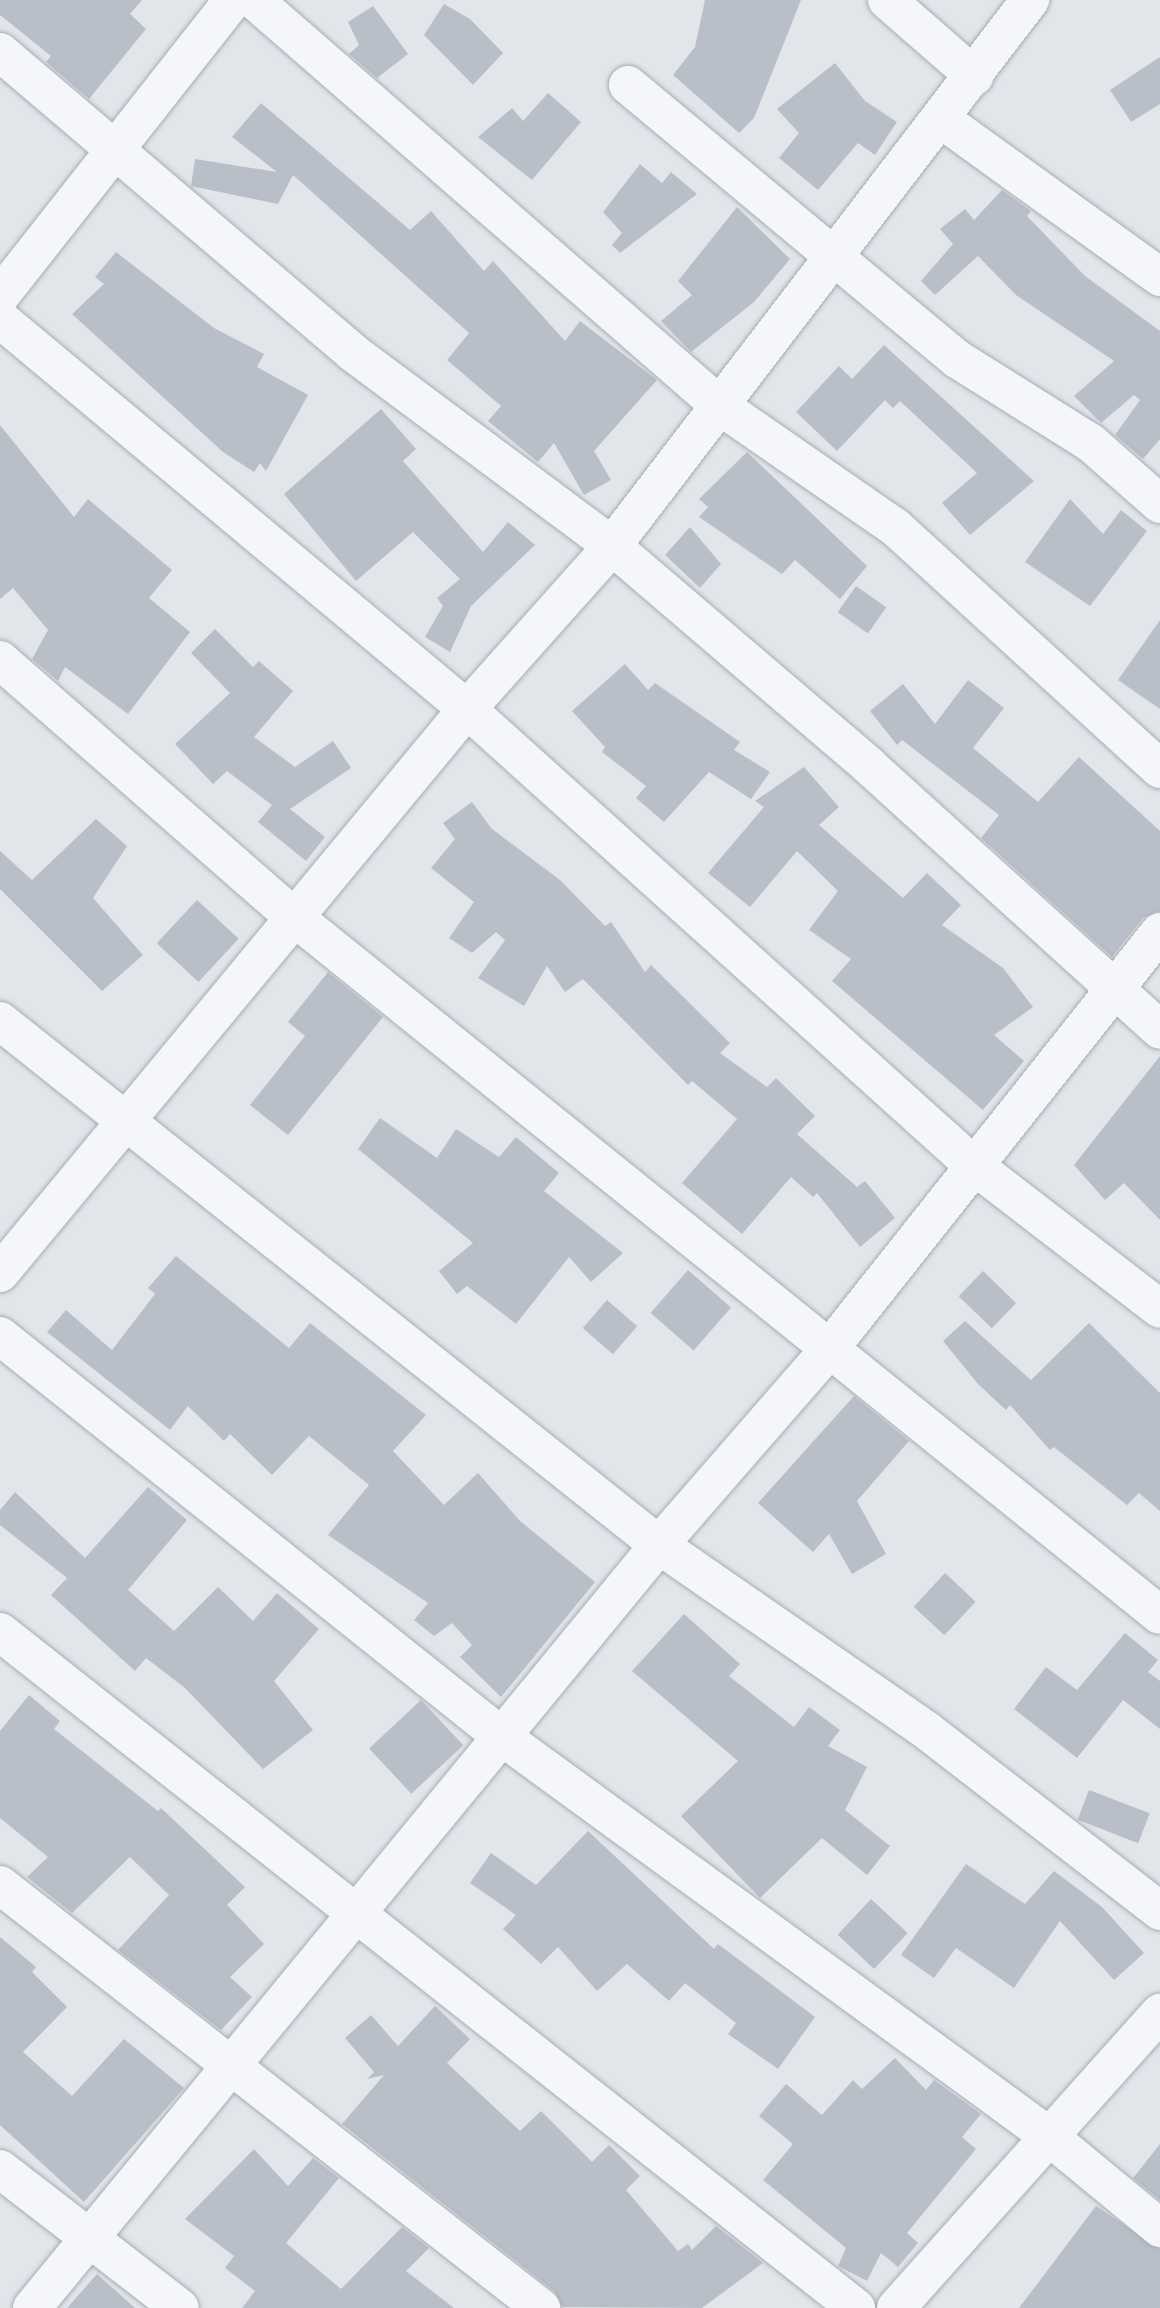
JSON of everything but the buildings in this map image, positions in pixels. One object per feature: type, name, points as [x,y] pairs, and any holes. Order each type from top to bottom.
[{"type":"street","points":[[0,296],[111,148],[233,0]]},
{"type":"street","points":[[254,0],[720,406],[895,527],[1160,769]]},
{"type":"street","points":[[887,0],[974,76]]},
{"type":"street","points":[[0,1273],[467,709],[612,546],[837,256],[1030,0]]},
{"type":"street","points":[[0,52],[352,352],[612,546],[868,765],[1111,990],[1160,1030]]},
{"type":"street","points":[[628,85],[837,256],[957,359],[1091,443],[1160,505]]},
{"type":"street","points":[[941,119],[1160,277]]},
{"type":"street","points":[[0,318],[467,709],[972,1164],[1160,1309]]},
{"type":"street","points":[[0,660],[294,917],[1160,1615]]},
{"type":"street","points":[[32,2308],[659,1545],[830,1348],[972,1164],[1160,932]]},
{"type":"street","points":[[0,1021],[123,1122],[659,1545],[926,1730],[1160,1911]]},
{"type":"street","points":[[0,1335],[501,1736],[1046,2134],[1160,2228]]},
{"type":"street","points":[[0,1632],[358,1910],[856,2308]]},
{"type":"street","points":[[0,1885],[541,2308]]},
{"type":"street","points":[[896,2308],[1046,2134],[1160,2012]]},
{"type":"street","points":[[0,2169],[180,2308]]}]
